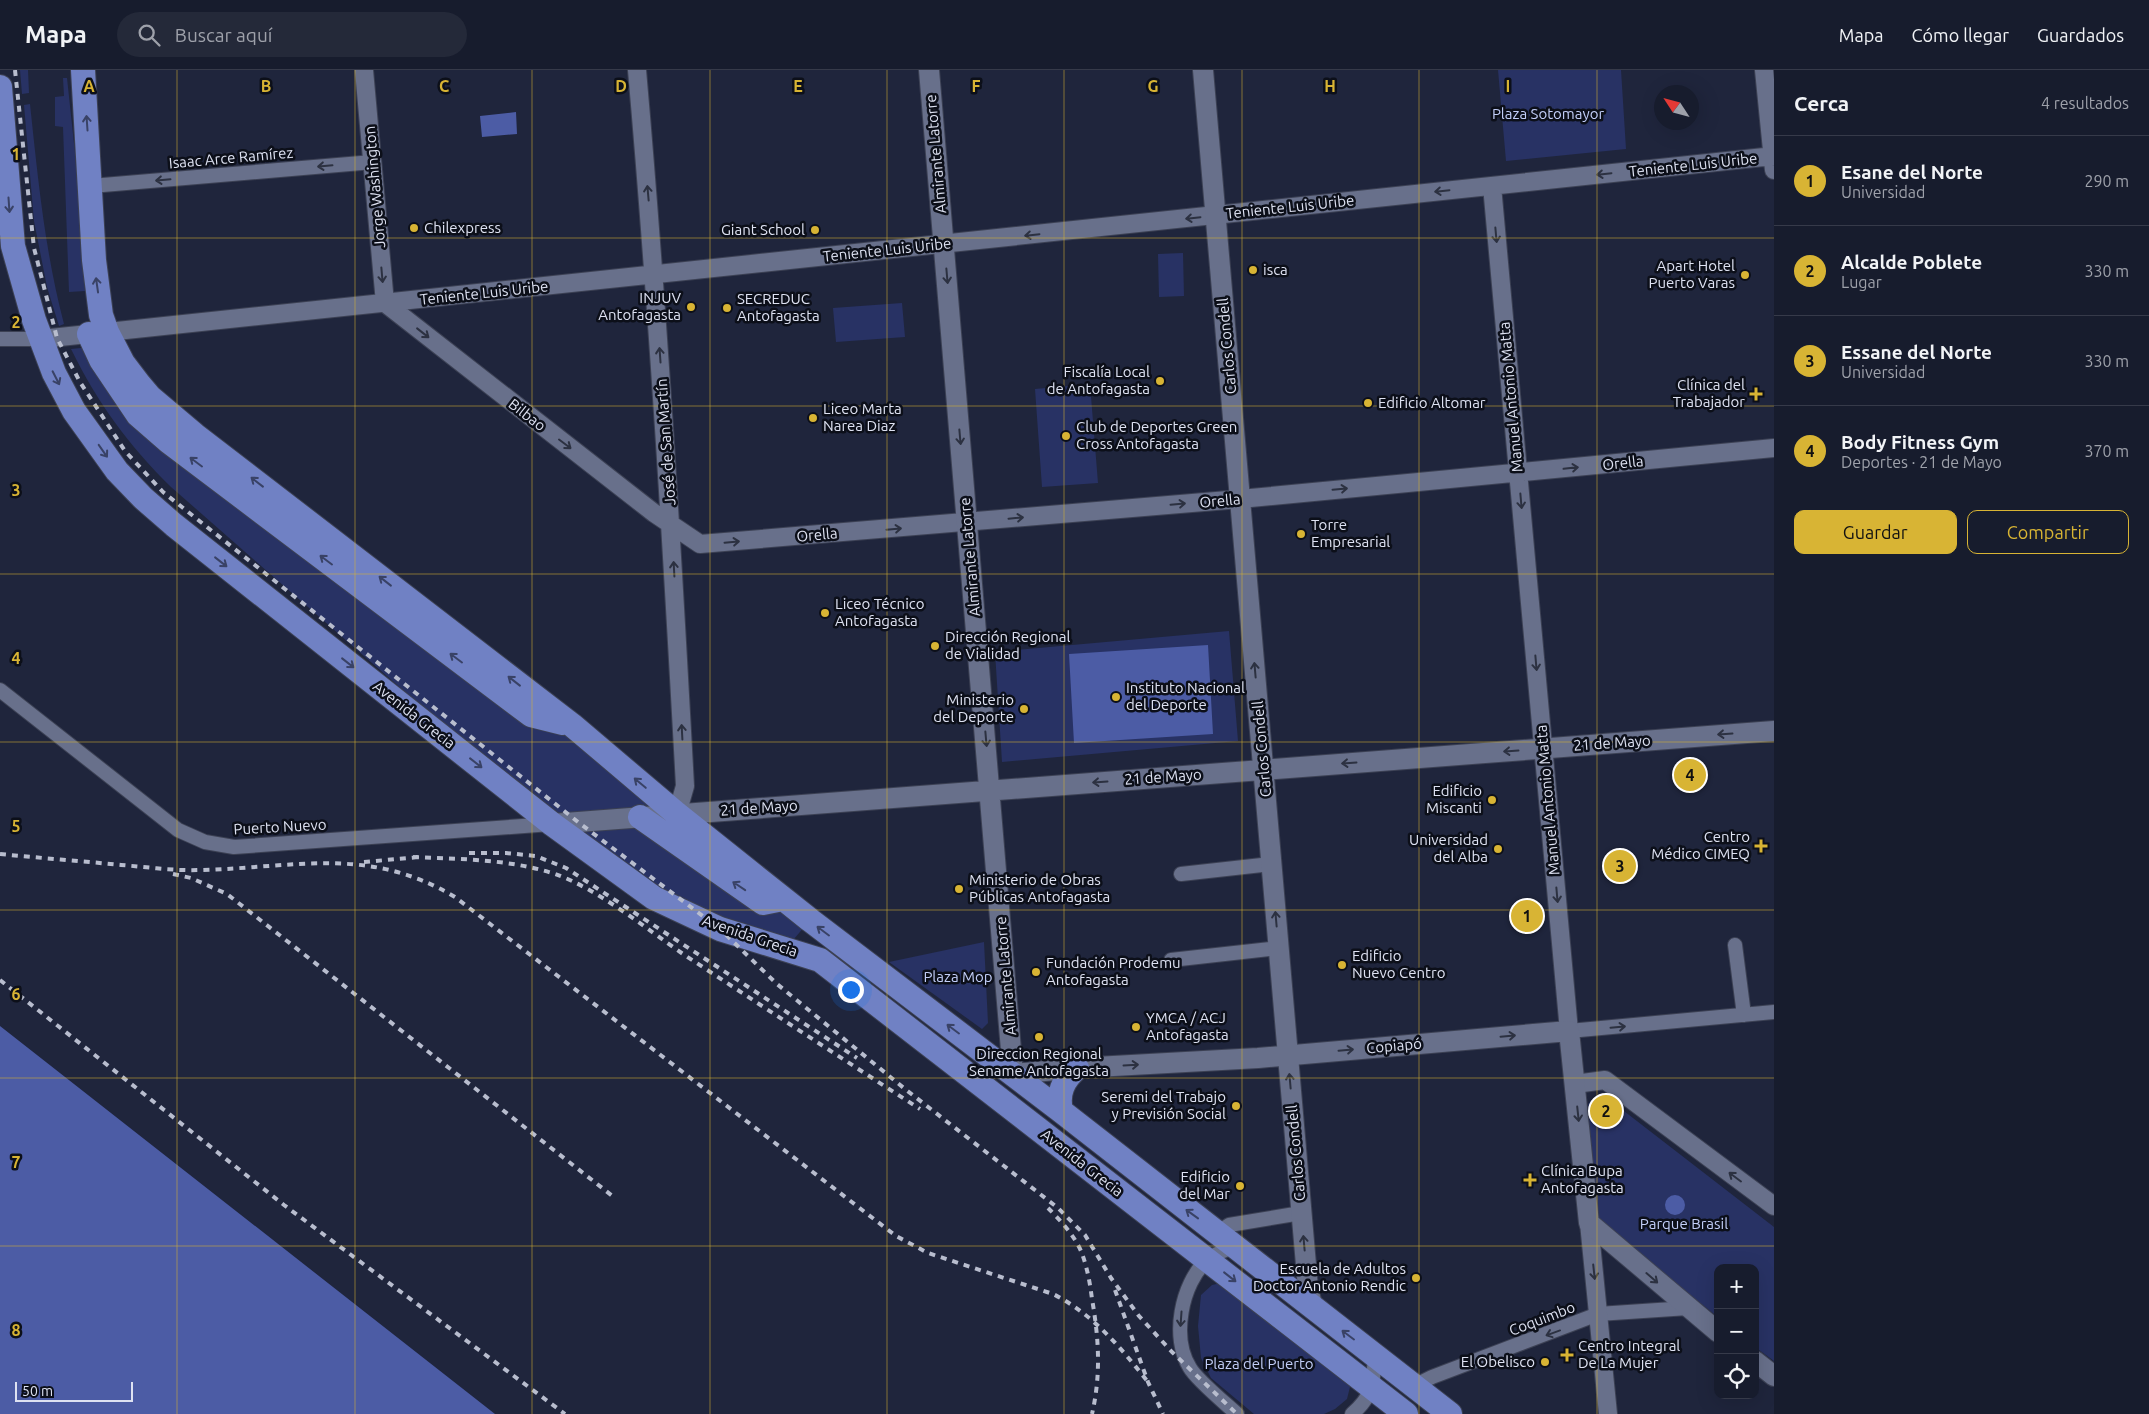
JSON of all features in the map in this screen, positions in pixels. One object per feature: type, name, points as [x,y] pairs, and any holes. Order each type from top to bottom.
[{"type":"highway","name":"Avenida Grecia","points":[[84,70],[94,260],[101,316],[98,333],[150,397],[203,441],[572,725],[677,814],[782,899],[1061,1111],[1226,1239],[1312,1309],[1450,1414]]},
{"type":"highway","name":"Avenida Grecia","points":[[0,87],[13,246],[41,339],[54,374],[74,412],[117,471],[174,525],[552,824],[654,898],[720,929],[820,960],[1406,1414]]},
{"type":"highway","points":[[640,817],[763,903],[782,899]]},
{"type":"highway","points":[[957,1066],[986,1073],[1013,1074],[1009,1086],[1011,1102],[1015,1112]]},
{"type":"highway","points":[[1061,1111],[1059,1100],[1063,1086],[1069,1075],[1077,1068]]},
{"type":"main road","name":"Almirante Latorre","points":[[929,70],[1013,1074]]},
{"type":"main road","name":"Carlos Condell","points":[[1203,70],[1301,1213],[1308,1288],[1312,1309]]},
{"type":"main road","name":"21 de Mayo","points":[[552,824],[1774,731]]},
{"type":"main road","name":"Copiapó","points":[[1013,1074],[1077,1068],[1288,1055],[1569,1031]]},
{"type":"main road","name":"Manuel Antonio Matta","points":[[1569,1031],[1589,1223]]},
{"type":"main road","points":[[1589,1223],[1714,1329]]},
{"type":"main road","points":[[1759,1364],[1774,1376]]},
{"type":"street","name":"Jorge Washington","points":[[364,70],[384,303]]},
{"type":"street","name":"José de San Martín","points":[[637,70],[655,274],[685,786],[677,814]]},
{"type":"street","points":[[1764,70],[1774,161]]},
{"type":"street","name":"Teniente Luis Uribe","points":[[0,339],[41,339],[1492,186],[1774,161]]},
{"type":"street","name":"Isaac Arce Ramírez","points":[[91,186],[373,162]]},
{"type":"street","name":"Manuel Antonio Matta","points":[[1492,186],[1569,1031]]},
{"type":"street","name":"Bilbao","points":[[384,303],[671,526]]},
{"type":"street","name":"Orella","points":[[671,526],[700,544],[1240,499],[1774,448]]},
{"type":"street","name":"Puerto Nuevo","points":[[0,690],[178,830],[204,842],[234,847],[552,824]]},
{"type":"street","points":[[1181,874],[1271,864]]},
{"type":"street","points":[[1735,946],[1744,1015]]},
{"type":"street","points":[[1171,960],[1279,948]]},
{"type":"street","name":"Copiapó","points":[[1569,1031],[1774,1012]]},
{"type":"street","points":[[1575,1084],[1604,1080],[1774,1206]]},
{"type":"street","points":[[1236,1414],[1190,1369],[1183,1353],[1181,1326],[1184,1298],[1189,1285],[1226,1239],[1230,1225],[1301,1213]]},
{"type":"street","name":"Manuel Antonio Matta","points":[[1589,1223],[1608,1414]]},
{"type":"street","name":"Coquimbo","points":[[1414,1386],[1432,1377],[1598,1314],[1688,1308]]},
{"type":"street","points":[[1352,1414],[1366,1402],[1373,1388],[1375,1356]]},
{"type":"green space","points":[[20,70],[28,70],[29,93],[22,94]]},
{"type":"green space","name":"Plaza Sotomayor","points":[[1498,70],[1621,70],[1626,149],[1506,161]]},
{"type":"green space","points":[[63,78],[67,78],[75,153],[85,291],[69,292],[63,127],[55,126],[55,97],[64,96]]},
{"type":"green space","points":[[30,104],[47,243],[64,324],[59,326],[47,287],[34,221],[24,105]]},
{"type":"green space","points":[[1183,253],[1184,296],[1159,297],[1158,254]]},
{"type":"green space","points":[[902,303],[905,337],[836,342],[833,308]]},
{"type":"green space","points":[[101,346],[810,920],[794,939],[699,909],[636,880],[540,810],[171,487],[141,456],[103,405],[71,349]]},
{"type":"green space","name":"Club de Deportes Green Cross Antofagasta","points":[[1090,384],[1098,483],[1042,487],[1035,389]]},
{"type":"green space","name":"Instituto Nacional del Deporte","points":[[1229,631],[1238,741],[1002,762],[995,652]]},
{"type":"green space","name":"Plaza Mop","points":[[984,942],[988,1023],[982,1029],[889,962]]},
{"type":"green space","name":"Parque Brasil","points":[[1602,1097],[1611,1101],[1774,1227],[1774,1361],[1759,1350],[1759,1264],[1714,1264],[1714,1314],[1594,1220],[1584,1110],[1591,1100]]},
{"type":"green space","name":"Plaza del Puerto","points":[[1221,1283],[1351,1383],[1347,1399],[1335,1409],[1324,1414],[1254,1414],[1211,1378],[1201,1358],[1198,1326],[1201,1295],[1212,1285]]},
{"type":"shaded area","points":[[516,112],[517,134],[482,137],[480,116]]},
{"type":"shaded area","points":[[1208,645],[1213,734],[1074,743],[1069,654]]},
{"type":"shaded area","points":[[0,1026],[495,1414],[0,1414]]},
{"type":"shaded area","points":[[1675,1195],[1682,1198],[1685,1205],[1682,1212],[1675,1215],[1668,1212],[1665,1205],[1668,1198]]},
{"type":"railway","points":[[15,70],[34,248],[57,338],[80,382],[125,451],[163,492],[578,822],[720,929],[777,984],[905,1089],[1058,1208],[1085,1235],[1111,1278],[1139,1316],[1172,1352],[1237,1414]]},
{"type":"railway","points":[[469,853],[506,853],[536,856],[566,868],[857,1058]]},
{"type":"railway","points":[[0,854],[180,870],[330,863],[361,865],[392,871],[423,881],[455,897],[896,1236],[928,1253],[1053,1294],[1067,1302],[1094,1322],[1148,1382]]},
{"type":"railway","points":[[413,857],[467,859],[520,865],[571,880],[621,910],[683,954],[920,1109]]},
{"type":"railway","points":[[364,862],[419,857]]},
{"type":"railway","points":[[173,874],[191,878],[227,894],[615,1198]]},
{"type":"railway","points":[[0,980],[284,1205],[565,1414]]},
{"type":"railway","points":[[1048,1208],[1075,1239],[1081,1251],[1088,1275],[1096,1328],[1098,1357],[1097,1385],[1092,1414]]},
{"type":"railway","points":[[1115,1290],[1148,1382],[1163,1414]]},
{"type":"place","name":"Chilexpress","points":[[414,228]]},
{"type":"place","name":"Giant School","points":[[815,230]]},
{"type":"place","name":"isca","points":[[1253,270]]},
{"type":"place","name":"Apart Hotel Puerto Varas","points":[[1745,275]]},
{"type":"place","name":"INJUV Antofagasta","points":[[691,307]]},
{"type":"place","name":"SECREDUC Antofagasta","points":[[727,308]]},
{"type":"place","name":"Fiscalía Local de Antofagasta","points":[[1160,381]]},
{"type":"place","name":"Clínica del Trabajador","points":[[1756,394]]},
{"type":"place","name":"Edificio Altomar","points":[[1368,403]]},
{"type":"place","name":"Liceo Marta Narea Diaz","points":[[813,418]]},
{"type":"place","name":"Club de Deportes Green Cross Antofagasta","points":[[1066,436]]},
{"type":"place","name":"Torre Empresarial","points":[[1301,534]]},
{"type":"place","name":"Liceo Técnico Antofagasta","points":[[825,613]]},
{"type":"place","name":"Dirección Regional de Vialidad","points":[[935,646]]},
{"type":"place","name":"Instituto Nacional del Deporte","points":[[1116,697]]},
{"type":"place","name":"Ministerio del Deporte","points":[[1024,709]]},
{"type":"place","name":"Body Fitness Gym","points":[[1690,775]]},
{"type":"place","name":"Edificio Miscanti","points":[[1492,800]]},
{"type":"place","name":"Centro Médico CIMEQ","points":[[1761,846]]},
{"type":"place","name":"Universidad del Alba","points":[[1498,849]]},
{"type":"place","name":"Essane del Norte","points":[[1620,866]]},
{"type":"place","name":"Ministerio de Obras Públicas Antofagasta","points":[[959,889]]},
{"type":"place","name":"Esane del Norte","points":[[1527,916]]},
{"type":"place","name":"Edificio Nuevo Centro","points":[[1342,965]]},
{"type":"place","name":"Fundación Prodemu Antofagasta","points":[[1036,972]]},
{"type":"place","name":"YMCA / ACJ Antofagasta","points":[[1136,1027]]},
{"type":"place","name":"Direccion Regional Sename Antofagasta","points":[[1039,1037]]},
{"type":"place","name":"Seremi del Trabajo y Previsión Social","points":[[1236,1106]]},
{"type":"place","name":"Alcalde Poblete","points":[[1606,1111]]},
{"type":"place","name":"Clínica Bupa Antofagasta","points":[[1530,1180]]},
{"type":"place","name":"Edificio del Mar","points":[[1240,1186]]},
{"type":"place","name":"Escuela de Adultos Doctor Antonio Rendic","points":[[1416,1278]]},
{"type":"place","name":"Centro Integral De La Mujer","points":[[1567,1355]]},
{"type":"place","name":"El Obelisco","points":[[1545,1362]]}]
